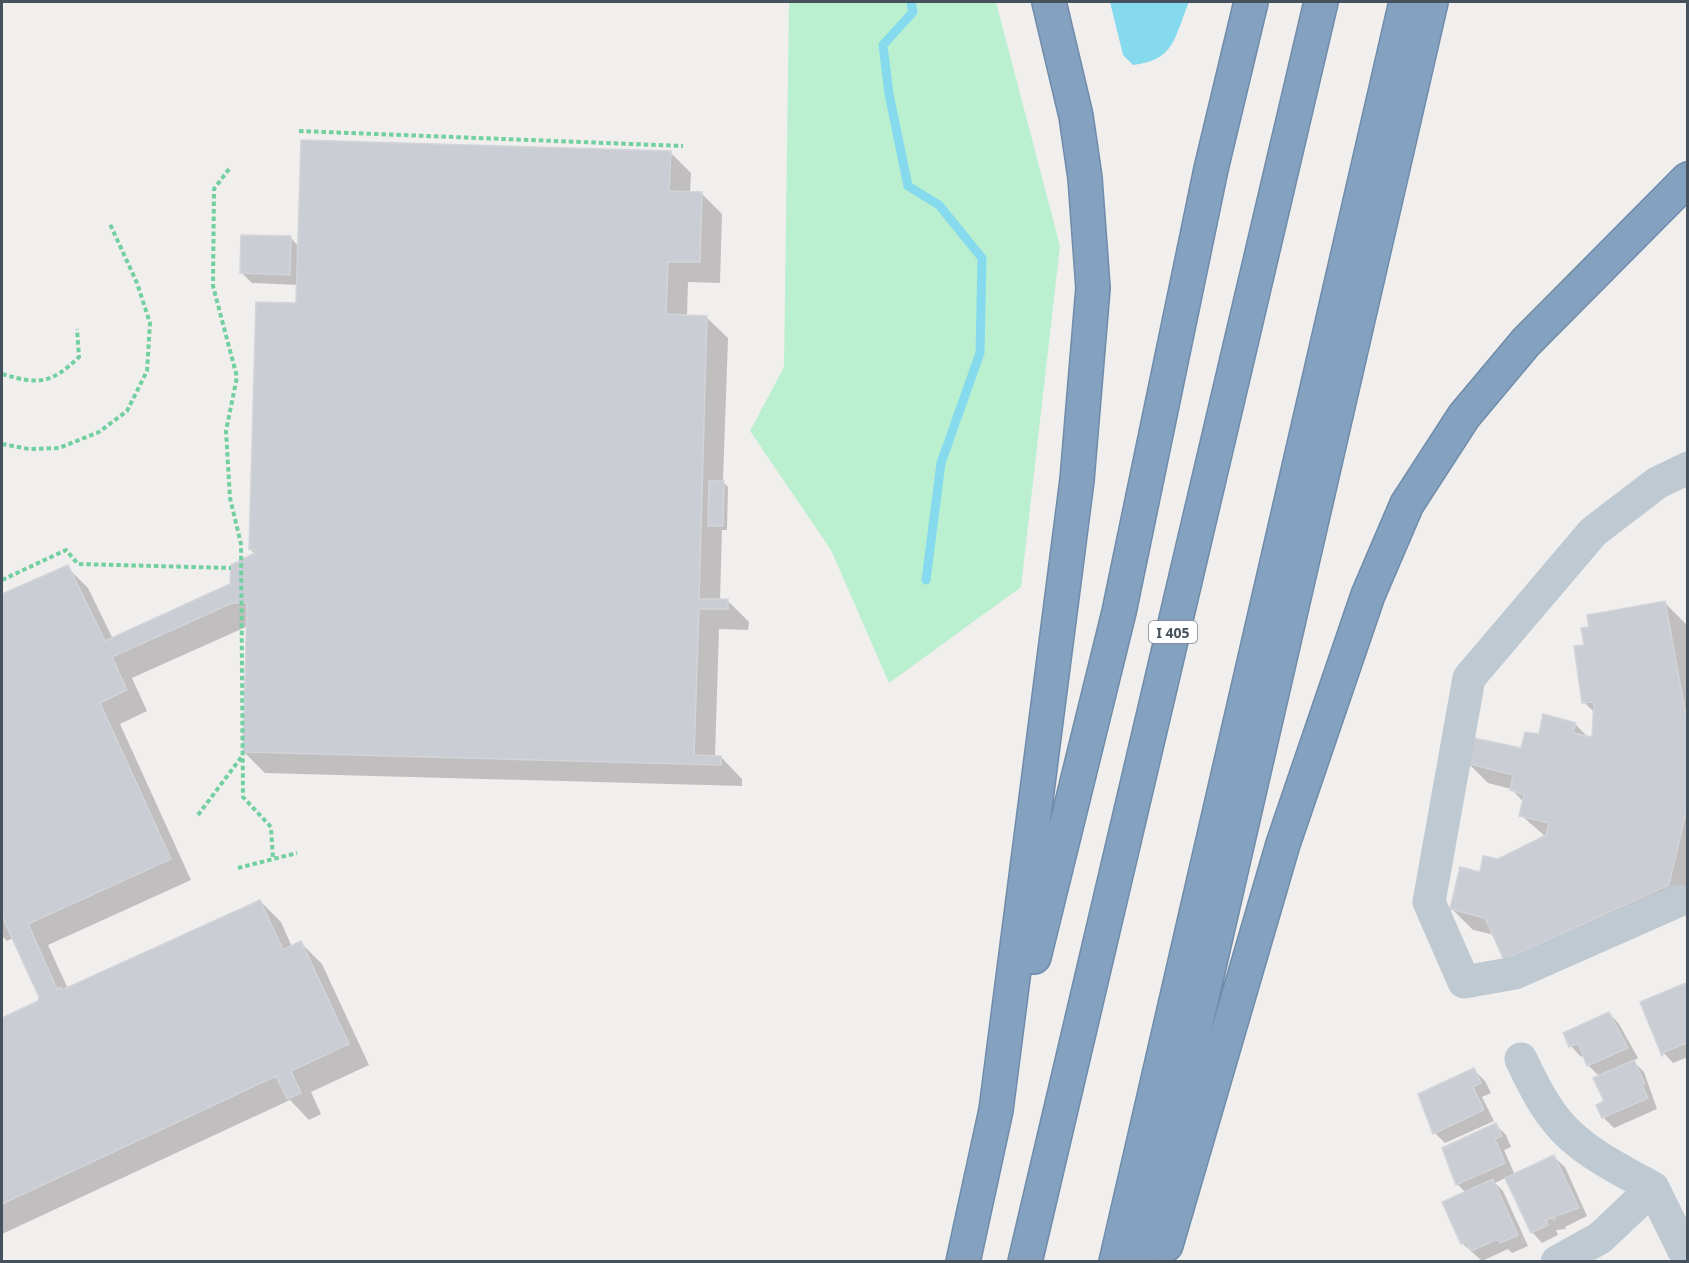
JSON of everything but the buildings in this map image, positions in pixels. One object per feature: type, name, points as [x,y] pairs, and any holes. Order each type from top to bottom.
[{"type":"highway","points":[[996,1110],[1077,480],[1093,288],[1086,190],[1076,116],[1049,2]]},
{"type":"highway","points":[[963,1262],[996,1110],[1119,612],[1211,169],[1251,2]]},
{"type":"highway","name":"I 405","points":[[1025,1262],[1321,2]]},
{"type":"highway","name":"I 405","points":[[1046,1262],[1260,320],[1336,2]]},
{"type":"highway","points":[[1116,1262],[1406,2]]},
{"type":"highway","points":[[1141,1262],[1431,2]]},
{"type":"highway","points":[[1161,1262],[1283,844],[1368,595],[1407,504],[1464,416],[1526,342],[1688,179]]},
{"type":"street","points":[[1678,901],[1515,973],[1464,982],[1429,902],[1469,678],[1593,532],[1657,483],[1688,468]]},
{"type":"street","points":[[1521,1059],[1538,1096],[1569,1138],[1593,1155],[1653,1188],[1688,1259]]},
{"type":"street","points":[[1557,1262],[1600,1238],[1653,1188]]},
{"type":"path","points":[[298,131],[683,146]]},
{"type":"path","points":[[229,169],[214,189],[213,286],[237,377],[226,431],[230,498],[241,544],[243,797],[271,827],[273,859]]},
{"type":"path","points":[[2,444],[29,449],[59,448],[99,432],[127,411],[147,371],[150,323],[137,282],[110,224]]},
{"type":"path","points":[[2,374],[21,380],[46,382],[63,372],[79,357],[77,329]]},
{"type":"path","points":[[2,580],[66,550],[78,564],[231,568]]},
{"type":"path","points":[[198,815],[243,754]]},
{"type":"path","points":[[238,868],[297,854]]},
{"type":"green space","points":[[789,2],[996,2],[1060,246],[1021,587],[889,683],[831,550],[750,431],[784,367]]},
{"type":"water","points":[[1110,2],[1189,2],[1176,36],[1166,52],[1158,58],[1133,65],[1123,55]]},
{"type":"waterway","points":[[911,2],[913,12],[883,45],[889,94],[908,186],[939,205],[982,258],[980,353],[941,463],[926,580]]}]
